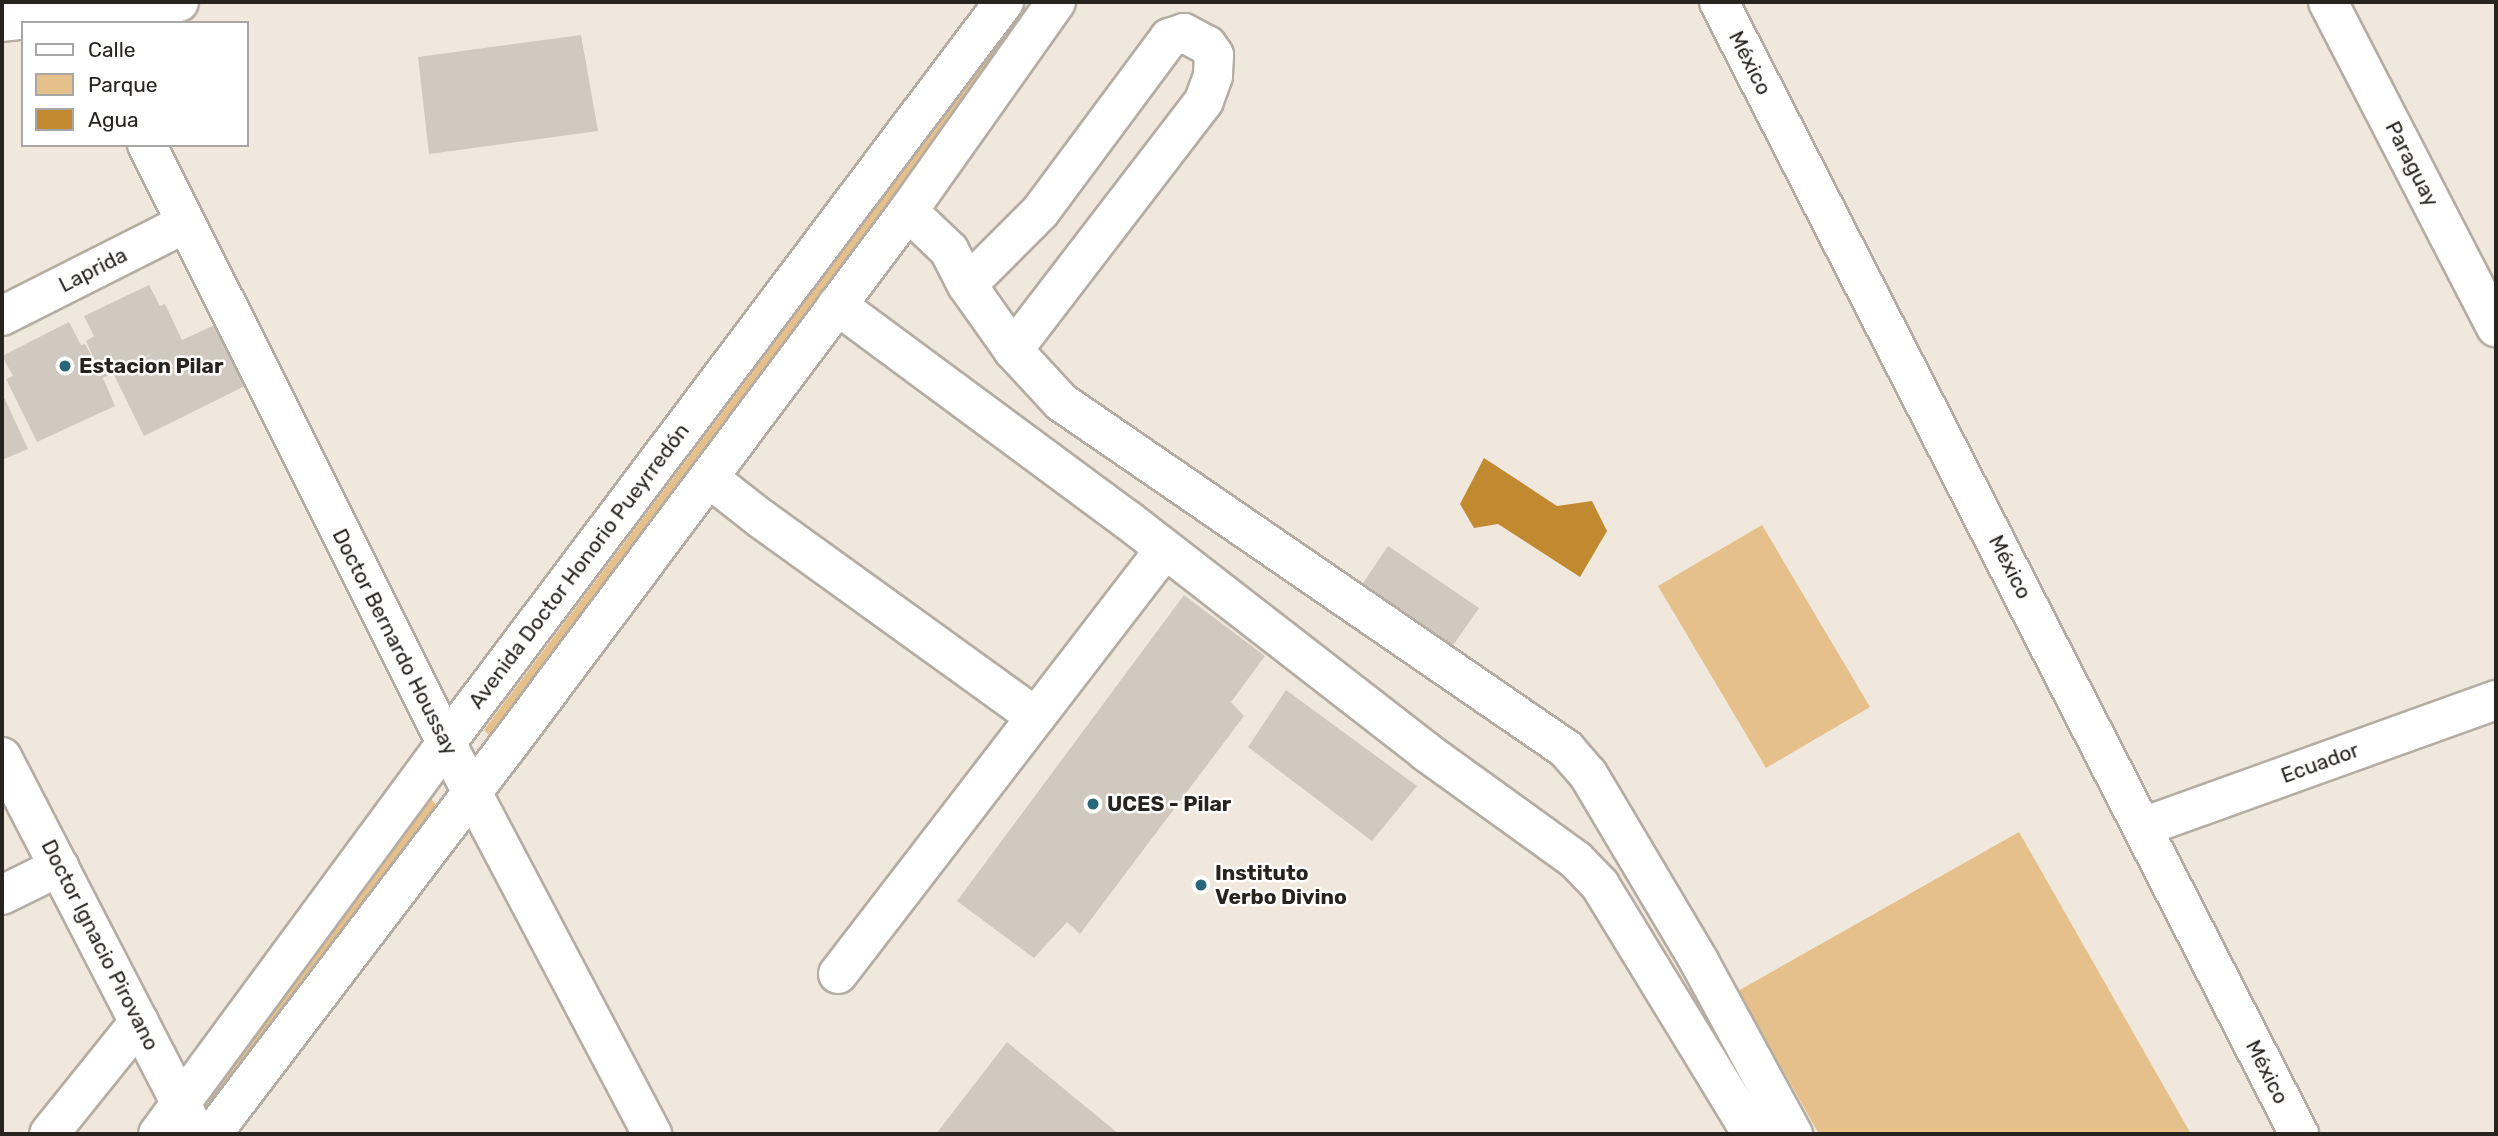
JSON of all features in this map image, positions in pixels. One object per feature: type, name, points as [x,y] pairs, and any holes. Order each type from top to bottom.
[{"type":"street","points":[[2,22],[85,17],[179,2]]},
{"type":"street","name":"Avenida Doctor Honorio Pueyrredón","points":[[158,1134],[189,1119],[446,743],[1004,2]]},
{"type":"street","points":[[212,1134],[709,478],[908,211],[1056,2]]},
{"type":"street","name":"México","points":[[1719,2],[2299,1134]]},
{"type":"street","name":"Paraguay","points":[[2328,2],[2496,327]]},
{"type":"street","points":[[967,285],[1040,212],[1169,38],[1184,33],[1207,45],[1214,55],[1213,76],[1204,101],[1013,350]]},
{"type":"street","name":"Doctor Bernardo Houssay","points":[[148,147],[184,224],[472,794],[652,1134]]},
{"type":"street","points":[[908,211],[949,250],[967,285],[1013,350],[1061,402],[1566,749],[1588,774],[1700,963],[1793,1134]]},
{"type":"street","name":"Laprida","points":[[2,316],[184,224]]},
{"type":"street","points":[[837,305],[1166,549],[1425,751],[1576,860],[1600,885],[1752,1134]]},
{"type":"street","points":[[709,478],[760,518],[1035,717]]},
{"type":"street","points":[[838,974],[1166,549]]},
{"type":"street","name":"Ecuador","points":[[2143,827],[2496,700]]},
{"type":"street","name":"Doctor Ignacio Pirovano","points":[[2,757],[189,1119]]},
{"type":"street","points":[[2,895],[60,867]]},
{"type":"street","points":[[49,1134],[139,1022]]},
{"type":"green space","points":[[1030,2],[1042,2],[491,737],[484,730]]},
{"type":"green space","points":[[1762,525],[1870,707],[1766,768],[1658,586]]},
{"type":"green space","points":[[431,799],[438,807],[214,1107],[207,1100]]},
{"type":"green space","points":[[2019,832],[2191,1134],[1819,1134],[1738,991]]},
{"type":"water","points":[[1484,458],[1557,506],[1592,501],[1607,531],[1580,577],[1498,524],[1474,528],[1460,504]]},
{"type":"building","points":[[581,35],[598,131],[429,154],[418,57]]},
{"type":"building","points":[[149,285],[160,306],[165,304],[182,340],[219,323],[249,384],[144,436],[114,375],[157,351],[103,378],[115,406],[37,442],[6,379],[13,376],[2,356],[69,322],[81,345],[85,344],[97,366],[86,341],[94,336],[84,316]]},
{"type":"building","points":[[2,393],[28,449],[2,460]]},
{"type":"building","points":[[1388,546],[1479,608],[1447,654],[1357,592]]},
{"type":"building","points":[[1184,595],[1265,656],[1231,702],[1244,716],[1080,934],[1067,922],[1034,958],[957,901]]},
{"type":"building","points":[[1286,690],[1417,786],[1372,841],[1248,747]]},
{"type":"building","points":[[1007,1042],[1119,1134],[936,1134]]},
{"type":"place","name":"Estacion Pilar","points":[[65,366]]},
{"type":"place","name":"UCES - Pilar","points":[[1093,804]]},
{"type":"place","name":"Instituto Verbo Divino","points":[[1201,885]]}]
